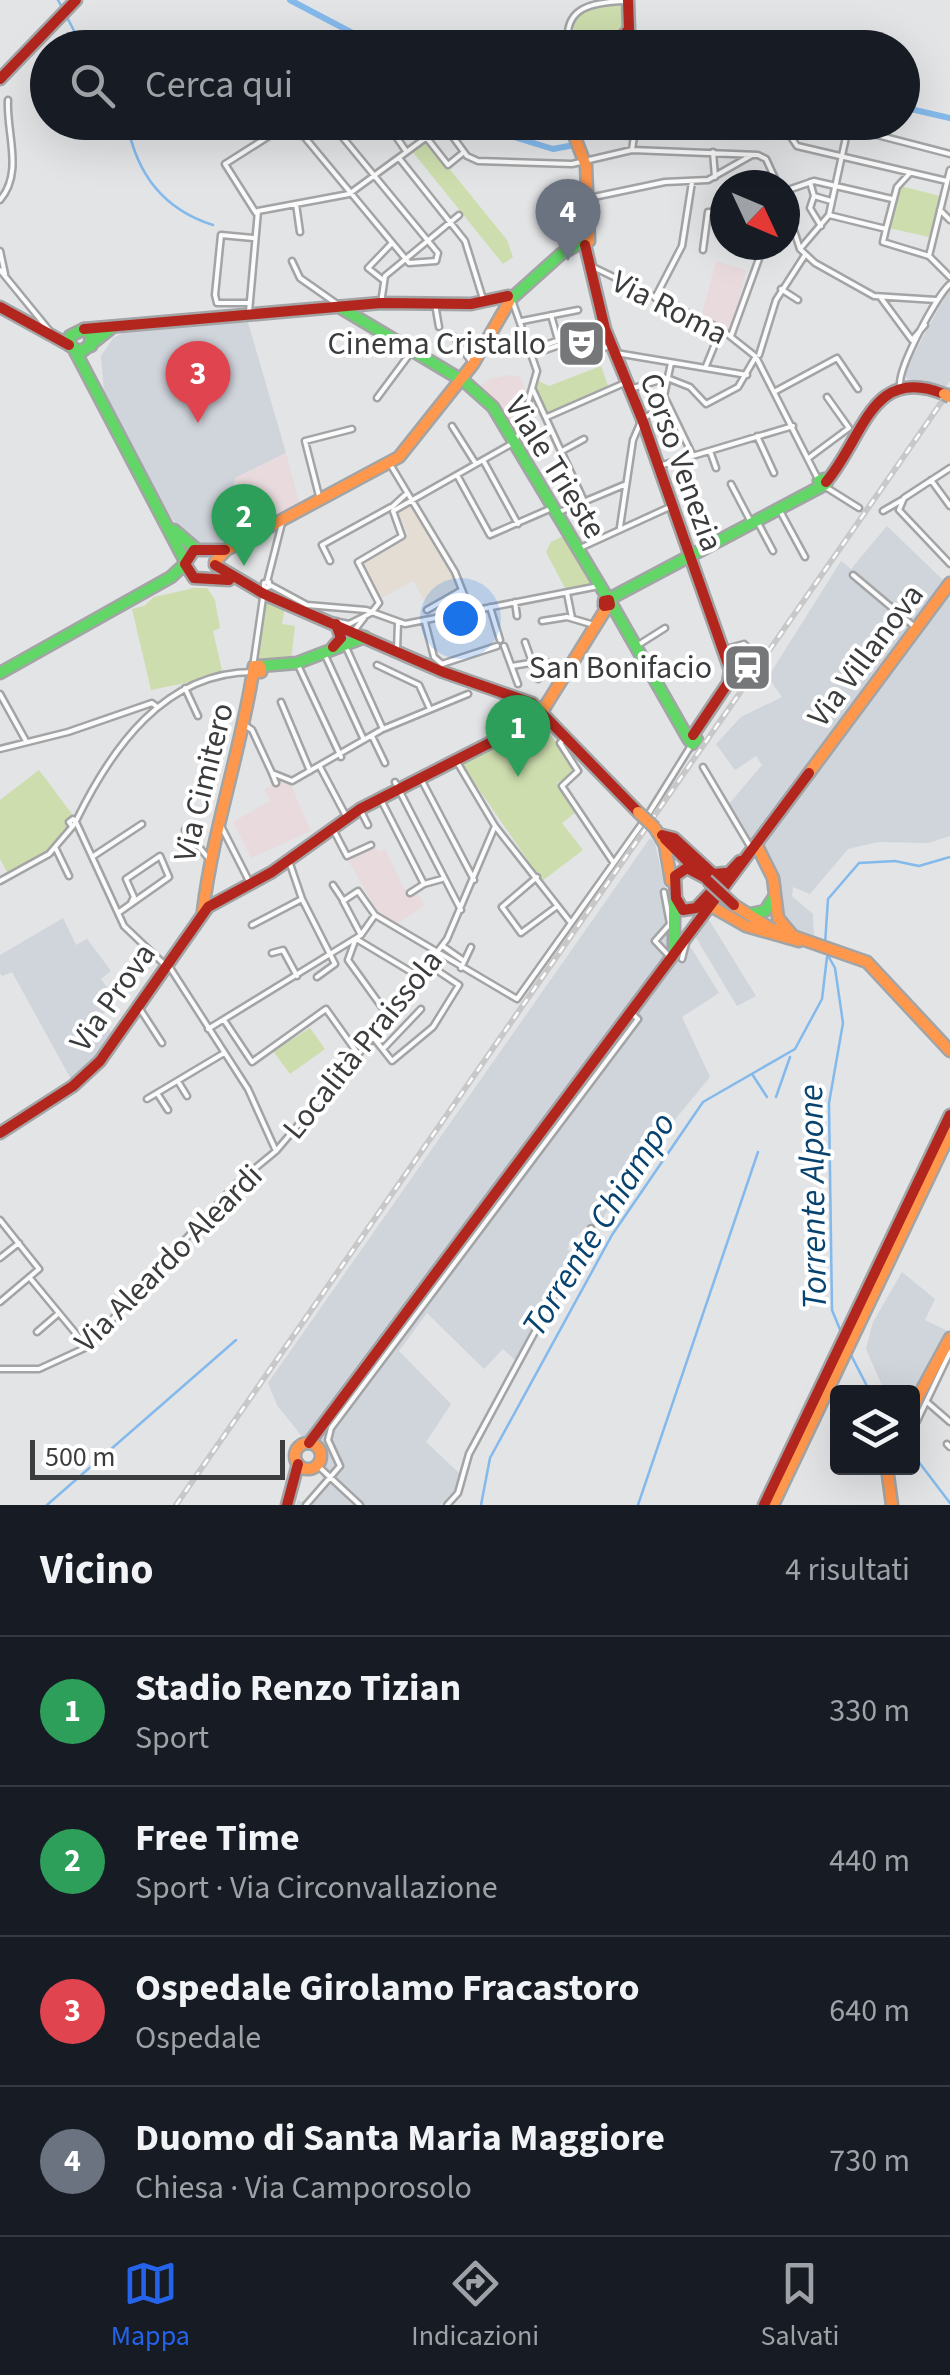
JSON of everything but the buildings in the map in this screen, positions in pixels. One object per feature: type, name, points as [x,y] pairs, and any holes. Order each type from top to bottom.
[{"type":"main road","points":[[48,30],[76,0]]},
{"type":"main road","points":[[627,30],[628,0]]},
{"type":"main road","points":[[0,79],[30,48]]},
{"type":"main road","name":"Corso Venezia","points":[[577,140],[589,198],[585,242],[604,327],[642,419],[730,674]]},
{"type":"main road","points":[[0,673],[171,577],[185,562],[226,550],[282,523],[320,497],[390,464],[474,364],[509,299],[585,242]]},
{"type":"main road","points":[[46,330],[249,317],[381,302],[435,304],[509,299]]},
{"type":"main road","points":[[0,306],[73,348],[170,526],[185,562],[197,577]]},
{"type":"main road","name":"Viale Trieste","points":[[351,308],[462,380],[493,407],[642,662],[691,737]]},
{"type":"main road","points":[[73,348],[90,348],[112,327]]},
{"type":"main road","points":[[80,330],[92,338],[94,383]]},
{"type":"main road","points":[[73,348],[80,330]]},
{"type":"main road","points":[[204,904],[289,861],[396,786],[421,779],[530,724],[551,702],[607,603],[779,510],[836,473],[874,406],[900,386],[924,384],[947,396]]},
{"type":"main road","points":[[170,526],[235,581]]},
{"type":"main road","points":[[197,577],[209,556]]},
{"type":"main road","points":[[171,577],[235,581],[332,622],[354,627],[366,637],[396,650],[532,704],[544,706],[551,702]]},
{"type":"main road","name":"Via Villanova","points":[[752,851],[950,583]]},
{"type":"main road","points":[[324,654],[340,641],[332,622]]},
{"type":"main road","points":[[345,644],[354,627]]},
{"type":"main road","points":[[256,669],[297,663],[366,637]]},
{"type":"main road","name":"Via Cimitero","points":[[204,904],[216,819],[245,725],[256,669]]},
{"type":"main road","points":[[691,737],[730,674]]},
{"type":"main road","points":[[551,702],[555,726]]},
{"type":"main road","points":[[532,704],[658,831],[677,840],[713,874],[730,870]]},
{"type":"main road","points":[[530,724],[532,704]]},
{"type":"main road","points":[[530,724],[555,726]]},
{"type":"main road","points":[[658,831],[672,854],[744,913],[770,928],[873,966],[950,1051]]},
{"type":"main road","points":[[705,878],[687,868],[675,876],[676,898],[683,910],[696,908],[752,851]]},
{"type":"main road","points":[[752,851],[773,878],[778,918],[800,938]]},
{"type":"main road","points":[[308,1466],[296,1452],[313,1444],[322,1426],[752,851]]},
{"type":"main road","points":[[672,854],[675,956]]},
{"type":"main road","points":[[744,913],[764,912],[774,896]]},
{"type":"main road","name":"Via Prova","points":[[0,1133],[88,1074],[204,904]]},
{"type":"main road","points":[[706,909],[716,906],[746,926],[787,940],[800,938]]},
{"type":"main road","points":[[770,928],[778,918]]},
{"type":"main road","points":[[772,1505],[950,1115]]},
{"type":"main road","points":[[851,1331],[950,1133]]},
{"type":"main road","points":[[920,1393],[950,1338]]},
{"type":"main road","points":[[764,1505],[841,1352]]},
{"type":"main road","points":[[287,1505],[297,1480],[321,1453],[313,1444]]},
{"type":"main road","points":[[888,1475],[892,1505]]},
{"type":"street","points":[[570,30],[571,20],[579,9],[592,2],[628,0]]},
{"type":"street","points":[[0,200],[8,190],[12,167],[8,100]]},
{"type":"street","points":[[249,317],[256,213],[225,166],[264,140]]},
{"type":"street","points":[[306,140],[404,259],[415,264],[438,259],[428,241],[345,140]]},
{"type":"street","points":[[399,140],[406,150]]},
{"type":"street","points":[[256,213],[350,193],[420,140]]},
{"type":"street","points":[[428,140],[448,164],[464,152]]},
{"type":"street","points":[[455,140],[464,152],[484,162],[632,150],[713,152],[752,154],[766,159],[771,170]]},
{"type":"street","points":[[632,150],[633,140]]},
{"type":"street","points":[[793,140],[797,146],[947,181]]},
{"type":"street","points":[[845,140],[829,215],[800,249],[881,298],[912,340],[925,325]]},
{"type":"street","points":[[895,140],[950,154]]},
{"type":"street","points":[[713,152],[714,170]]},
{"type":"street","points":[[726,170],[752,154]]},
{"type":"street","points":[[398,157],[464,240],[484,302]]},
{"type":"street","points":[[929,256],[950,170]]},
{"type":"street","points":[[900,386],[901,370],[950,280],[929,256],[883,242],[892,199],[910,173]]},
{"type":"street","points":[[589,198],[665,182],[710,178]]},
{"type":"street","points":[[655,298],[682,246],[692,182]]},
{"type":"street","points":[[800,186],[810,182],[892,199]]},
{"type":"street","points":[[810,182],[814,196],[810,208],[821,226]]},
{"type":"street","points":[[814,196],[831,201]]},
{"type":"street","points":[[296,204],[300,232]]},
{"type":"street","points":[[940,210],[950,220]]},
{"type":"street","points":[[703,250],[710,212]]},
{"type":"street","points":[[381,302],[382,280],[459,215]]},
{"type":"street","points":[[829,215],[886,229]]},
{"type":"street","points":[[572,230],[585,242]]},
{"type":"street","points":[[250,303],[216,303],[215,294],[221,235],[253,238]]},
{"type":"street","points":[[382,280],[368,268],[391,244]]},
{"type":"street","points":[[0,251],[2,272],[46,330]]},
{"type":"street","points":[[546,417],[628,385],[666,378],[690,387],[706,404],[738,386],[758,359],[782,289],[805,255]]},
{"type":"street","points":[[731,336],[759,260]]},
{"type":"street","points":[[292,261],[296,274],[351,308]]},
{"type":"street","name":"Via Roma","points":[[591,266],[721,329],[758,359]]},
{"type":"street","points":[[782,289],[798,300]]},
{"type":"street","points":[[881,298],[936,300]]},
{"type":"street","points":[[330,561],[322,545],[414,500],[514,441],[537,371],[522,320],[509,299]]},
{"type":"street","points":[[435,304],[440,327]]},
{"type":"street","points":[[522,320],[578,310]]},
{"type":"street","points":[[550,314],[559,343]]},
{"type":"street","points":[[532,352],[604,327]]},
{"type":"street","points":[[706,366],[721,329]]},
{"type":"street","points":[[453,336],[474,364]]},
{"type":"street","points":[[594,352],[614,349],[672,362],[749,372]]},
{"type":"street","points":[[377,398],[412,351]]},
{"type":"street","points":[[774,392],[838,358],[858,390]]},
{"type":"street","points":[[758,359],[822,483],[859,508]]},
{"type":"street","points":[[672,362],[664,388],[693,456]]},
{"type":"street","points":[[654,381],[664,388]]},
{"type":"street","points":[[533,390],[584,501]]},
{"type":"street","points":[[810,457],[849,428],[828,397]]},
{"type":"street","points":[[620,527],[624,485],[642,419],[668,405]]},
{"type":"street","points":[[452,426],[476,464]]},
{"type":"street","points":[[658,467],[793,426]]},
{"type":"street","points":[[320,497],[305,441],[352,429]]},
{"type":"street","points":[[757,436],[774,473]]},
{"type":"street","points":[[562,450],[584,439]]},
{"type":"street","points":[[710,450],[716,468]]},
{"type":"street","points":[[483,460],[518,524]]},
{"type":"street","points":[[390,464],[405,495],[414,500],[470,610]]},
{"type":"street","points":[[883,510],[950,468]]},
{"type":"street","points":[[457,476],[490,535],[624,485]]},
{"type":"street","points":[[931,480],[950,506]]},
{"type":"street","points":[[731,484],[773,551]]},
{"type":"street","points":[[392,509],[405,495]]},
{"type":"street","name":"Via Villanova","points":[[902,500],[903,518],[950,564]]},
{"type":"street","points":[[578,549],[672,506]]},
{"type":"street","points":[[354,627],[379,603],[358,562],[402,536],[392,509]]},
{"type":"street","points":[[779,510],[806,557]]},
{"type":"street","points":[[282,523],[269,583],[307,604],[398,623],[567,593],[607,603]]},
{"type":"street","points":[[853,575],[916,628]]},
{"type":"street","points":[[427,610],[463,590]]},
{"type":"street","points":[[567,593],[572,618]]},
{"type":"street","name":"Via Cimitero","points":[[256,669],[262,598]]},
{"type":"street","points":[[515,602],[517,616]]},
{"type":"street","points":[[542,621],[572,618],[607,603]]},
{"type":"street","points":[[490,607],[500,644],[518,684]]},
{"type":"street","points":[[354,627],[369,614]]},
{"type":"street","points":[[424,620],[434,657],[442,664],[500,644]]},
{"type":"street","points":[[396,650],[398,623]]},
{"type":"street","points":[[634,648],[665,628]]},
{"type":"street","points":[[525,642],[538,679]]},
{"type":"street","points":[[345,644],[383,728]]},
{"type":"street","points":[[723,650],[744,644],[748,647],[730,674]]},
{"type":"street","points":[[324,654],[365,742]]},
{"type":"street","points":[[512,666],[532,661],[569,669]]},
{"type":"street","points":[[625,672],[642,662]]},
{"type":"street","points":[[297,663],[341,757]]},
{"type":"street","points":[[377,665],[420,686],[429,708]]},
{"type":"street","points":[[0,881],[55,848],[68,834],[130,735],[156,706],[185,688],[256,669]]},
{"type":"street","points":[[185,688],[198,716]]},
{"type":"street","points":[[0,694],[26,742]]},
{"type":"street","points":[[272,773],[289,782],[341,757],[383,728],[468,694]]},
{"type":"street","points":[[282,702],[310,772]]},
{"type":"street","points":[[0,749],[68,732],[152,703],[156,706]]},
{"type":"street","points":[[245,725],[252,730],[276,783]]},
{"type":"street","points":[[372,736],[384,762]]},
{"type":"street","points":[[566,736],[560,743],[578,771],[562,786],[612,862]]},
{"type":"street","points":[[343,900],[359,891],[375,915],[519,998],[642,817],[691,737]]},
{"type":"street","points":[[457,762],[496,826],[571,924]]},
{"type":"street","points":[[703,767],[752,851]]},
{"type":"street","points":[[320,768],[347,818]]},
{"type":"street","points":[[421,779],[474,880]]},
{"type":"street","points":[[396,786],[461,910]]},
{"type":"street","points":[[380,799],[424,884]]},
{"type":"street","points":[[360,809],[368,825]]},
{"type":"street","points":[[216,819],[250,883]]},
{"type":"street","points":[[74,824],[118,914],[166,964],[248,1089],[276,1151]]},
{"type":"street","points":[[92,857],[142,824]]},
{"type":"street","name":"Località Praissola","points":[[276,1151],[373,1038],[442,946],[496,826]]},
{"type":"street","points":[[332,828],[347,856],[371,845]]},
{"type":"street","points":[[185,830],[209,858]]},
{"type":"street","points":[[55,848],[69,876]]},
{"type":"street","points":[[118,914],[170,875],[160,856],[126,879],[135,900]]},
{"type":"street","points":[[289,861],[302,899],[335,964],[318,977]]},
{"type":"street","points":[[537,877],[502,907],[521,933],[558,906]]},
{"type":"street","points":[[410,892],[442,879]]},
{"type":"street","points":[[333,885],[358,937],[420,977]]},
{"type":"street","points":[[664,892],[670,924],[656,940],[675,956]]},
{"type":"street","points":[[252,925],[302,899]]},
{"type":"street","points":[[375,915],[358,937],[348,960],[390,1017]]},
{"type":"street","points":[[208,1030],[358,937]]},
{"type":"street","points":[[442,946],[464,961]]},
{"type":"street","points":[[461,968],[470,947]]},
{"type":"street","points":[[272,953],[283,950],[296,976]]},
{"type":"street","points":[[373,1038],[392,1062],[433,1027],[458,988],[457,982],[429,965]]},
{"type":"street","points":[[137,1007],[162,1043]]},
{"type":"street","points":[[384,1049],[421,1009]]},
{"type":"street","points":[[224,1020],[252,1062],[326,1010],[358,1054]]},
{"type":"street","points":[[147,1099],[224,1053]]},
{"type":"street","points":[[178,1081],[187,1096]]},
{"type":"street","points":[[157,1094],[168,1110]]},
{"type":"street","points":[[306,1505],[331,1478],[340,1460],[328,1440],[331,1428],[567,1102]]},
{"type":"street","name":"Via Aleardo Aleardi","points":[[0,1369],[39,1369],[87,1347],[236,1184],[276,1151]]},
{"type":"street","points":[[0,1220],[39,1269],[0,1302]]},
{"type":"street","points":[[446,1505],[458,1493],[469,1454],[591,1228]]},
{"type":"street","points":[[0,1258],[19,1243]]},
{"type":"street","points":[[30,1278],[87,1347]]},
{"type":"street","points":[[36,1332],[59,1313]]},
{"type":"street","points":[[920,1414],[950,1352]]},
{"type":"street","points":[[926,1401],[950,1422]]},
{"type":"street","points":[[308,1466],[331,1478],[360,1505]]},
{"type":"shaded area","points":[[716,261],[746,270],[731,330],[702,315]]},
{"type":"shaded area","points":[[950,288],[950,381],[944,389],[907,379],[904,372]]},
{"type":"shaded area","points":[[247,319],[286,453],[235,478],[234,489],[253,529],[213,545],[190,540],[170,516],[104,392],[101,356],[113,338],[129,330]]},
{"type":"shaded area","points":[[520,377],[528,396],[517,430],[512,431],[477,389],[489,379]]},
{"type":"shaded area","points":[[286,453],[300,506],[253,529],[234,489],[235,478]]},
{"type":"shaded area","points":[[413,504],[460,588],[428,606],[413,581],[380,599],[360,564],[408,534],[398,513]]},
{"type":"shaded area","points":[[887,526],[946,583],[752,842],[729,804],[762,765],[756,756],[735,770],[716,744],[741,717],[782,697],[768,677],[841,561],[851,569]]},
{"type":"shaded area","points":[[950,595],[950,836],[928,843],[878,842],[848,849],[810,894],[793,887],[792,896],[813,914],[814,937],[796,932],[780,915],[774,871],[760,845]]},
{"type":"shaded area","points":[[278,782],[291,785],[311,831],[251,858],[233,822],[270,801],[264,789]]},
{"type":"shaded area","points":[[650,838],[655,843],[672,920],[671,947],[304,1439],[277,1405],[268,1383]]},
{"type":"shaded area","points":[[375,846],[378,852],[385,849],[404,888],[410,895],[416,892],[425,905],[396,925],[379,914],[348,860]]},
{"type":"shaded area","points":[[706,915],[756,996],[737,1006],[695,936],[690,946],[719,993],[682,1017],[710,1077],[650,1150],[598,1225],[589,1223],[567,1248],[572,1253],[515,1360],[503,1349],[484,1369],[427,1313],[399,1351],[451,1404],[426,1442],[459,1473],[456,1488],[440,1505],[296,1505],[298,1500],[304,1503],[324,1481],[319,1470],[325,1455],[318,1442],[323,1432]]},
{"type":"shaded area","points":[[63,918],[76,945],[87,939],[111,971],[101,979],[117,1002],[100,1016],[114,1036],[72,1081],[12,972],[2,976],[0,973],[0,955]]},
{"type":"shaded area","points":[[902,1272],[935,1299],[925,1320],[950,1332],[920,1394],[920,1385],[882,1385],[866,1349],[873,1322]]},
{"type":"green space","points":[[594,5],[624,5],[624,30],[574,30],[575,17]]},
{"type":"green space","points":[[426,140],[507,240],[513,257],[503,264],[412,151]]},
{"type":"green space","points":[[901,186],[940,196],[929,237],[889,228]]},
{"type":"green space","points":[[601,366],[609,389],[549,414],[536,390],[539,381],[549,386]]},
{"type":"green space","points":[[563,536],[594,585],[566,590],[546,552],[551,542]]},
{"type":"green space","points":[[207,588],[215,600],[220,628],[213,631],[223,675],[151,690],[132,609],[144,606],[154,597]]},
{"type":"green space","points":[[263,598],[285,606],[282,624],[295,626],[291,660],[259,663]]},
{"type":"green space","points":[[545,726],[575,772],[557,783],[576,812],[562,823],[583,850],[542,881],[461,763],[530,727]]},
{"type":"green space","points":[[39,770],[72,814],[66,833],[51,849],[17,871],[7,872],[0,859],[0,800]]},
{"type":"green space","points":[[310,1028],[325,1049],[290,1074],[273,1051]]},
{"type":"waterway","points":[[58,0],[74,30]]},
{"type":"waterway","name":"Torrente Alpone","points":[[290,0],[347,30]]},
{"type":"waterway","name":"Torrente Alpone","points":[[920,111],[950,118]]},
{"type":"waterway","points":[[131,140],[154,187],[179,209],[213,225]]},
{"type":"waterway","name":"Torrente Alpone","points":[[524,140],[553,149],[574,145],[578,140]]},
{"type":"waterway","name":"Torrente Alpone","points":[[825,944],[828,899],[859,863],[895,861],[919,866],[950,857]]},
{"type":"waterway","name":"Torrente Alpone","points":[[826,952],[835,968],[843,1023],[829,1103],[832,1310],[841,1332]]},
{"type":"waterway","name":"Torrente Chiampo","points":[[481,1505],[490,1458],[612,1235],[703,1102],[795,1049],[822,999],[827,957]]},
{"type":"waterway","points":[[776,1097],[790,1057]]},
{"type":"waterway","points":[[752,1074],[767,1097]]},
{"type":"waterway","points":[[638,1505],[758,1152]]},
{"type":"waterway","points":[[47,1505],[236,1340]]},
{"type":"waterway","name":"Torrente Alpone","points":[[850,1353],[866,1385]]},
{"type":"waterway","name":"Torrente Alpone","points":[[920,1464],[950,1503]]},
{"type":"railway","points":[[176,1505],[950,390]]},
{"type":"traffic: fast","points":[[512,298],[561,254],[584,241]]},
{"type":"traffic: fast","points":[[341,308],[465,382],[493,407],[608,599]]},
{"type":"traffic: fast","points":[[91,346],[90,334],[84,329],[70,336],[70,346],[81,352],[110,329]]},
{"type":"traffic: fast","points":[[75,351],[185,561]]},
{"type":"traffic: fast","points":[[824,479],[826,484],[821,486],[819,481],[824,479]]},
{"type":"traffic: fast","points":[[609,599],[822,486]]},
{"type":"traffic: fast","points":[[174,530],[195,548]]},
{"type":"traffic: fast","points":[[0,673],[171,577],[185,564]]},
{"type":"traffic: fast","points":[[611,603],[689,740]]},
{"type":"traffic: fast","points":[[260,666],[297,663],[365,637]]},
{"type":"traffic: fast","points":[[693,735],[697,740],[692,744],[689,739],[693,735]]},
{"type":"traffic: fast","points":[[750,914],[765,911],[774,897]]},
{"type":"traffic: fast","points":[[674,903],[674,950]]},
{"type":"traffic: slow","points":[[576,140],[586,166],[589,241]]},
{"type":"traffic: slow","points":[[215,562],[226,550],[399,457],[473,364],[509,302]]},
{"type":"traffic: slow","points":[[944,394],[950,397]]},
{"type":"traffic: slow","points":[[809,773],[950,583]]},
{"type":"traffic: slow","points":[[513,731],[538,718],[607,607]]},
{"type":"traffic: slow","points":[[254,666],[260,666],[261,672],[253,672],[254,666]]},
{"type":"traffic: slow","points":[[203,911],[253,672]]},
{"type":"traffic: slow","points":[[638,812],[655,828]]},
{"type":"traffic: slow","points":[[656,830],[665,845],[671,881]]},
{"type":"traffic: slow","points":[[756,844],[773,878],[778,918],[793,936]]},
{"type":"traffic: slow","points":[[734,905],[770,928],[867,962],[950,1051]]},
{"type":"traffic: slow","points":[[711,906],[746,926],[799,941]]},
{"type":"traffic: slow","points":[[773,1505],[950,1133]]},
{"type":"traffic: slow","points":[[920,1393],[950,1338]]},
{"type":"traffic: slow","points":[[308,1443],[317,1447],[321,1456],[317,1465],[308,1469],[299,1465],[295,1456],[299,1447],[308,1443]]},
{"type":"traffic: slow","points":[[888,1475],[892,1505]]},
{"type":"traffic: jam","points":[[47,30],[76,0]]},
{"type":"traffic: jam","points":[[628,0],[628,30]]},
{"type":"traffic: jam","points":[[0,79],[30,48]]},
{"type":"traffic: jam","points":[[585,245],[605,329],[642,419],[730,670],[728,683],[693,735]]},
{"type":"traffic: jam","points":[[84,329],[381,303],[471,304],[508,296]]},
{"type":"traffic: jam","points":[[0,307],[69,345]]},
{"type":"traffic: jam","points":[[826,482],[872,410],[885,397],[900,389],[920,387],[944,394]]},
{"type":"traffic: jam","points":[[225,550],[194,550],[185,564],[194,578],[229,580]]},
{"type":"traffic: jam","points":[[215,565],[264,594],[443,672],[532,703],[638,812]]},
{"type":"traffic: jam","points":[[609,600],[610,605],[604,606],[604,601],[609,600]]},
{"type":"traffic: jam","points":[[333,647],[341,638],[336,624]]},
{"type":"traffic: jam","points":[[0,1133],[73,1086],[100,1061],[208,907],[272,872],[360,809],[513,731]]},
{"type":"traffic: jam","points":[[309,1443],[809,773]]},
{"type":"traffic: jam","points":[[662,835],[674,838],[713,874],[725,873]]},
{"type":"traffic: jam","points":[[665,839],[695,869]]},
{"type":"traffic: jam","points":[[704,877],[687,868],[675,876],[676,898],[683,910],[696,908],[740,861]]},
{"type":"traffic: jam","points":[[707,880],[734,905]]},
{"type":"traffic: jam","points":[[764,1505],[950,1115]]},
{"type":"traffic: jam","points":[[287,1505],[298,1464]]},
{"type":"place","name":"Duomo di Santa Maria Maggiore","points":[[568,261]]},
{"type":"place","name":"Cinema Cristallo","points":[[581,343]]},
{"type":"place","name":"Ospedale Girolamo Fracastoro","points":[[198,423]]},
{"type":"place","name":"Free Time","points":[[244,566]]},
{"type":"place","name":"San Bonifacio","points":[[747,667]]},
{"type":"place","name":"Stadio Renzo Tizian","points":[[518,777]]}]
